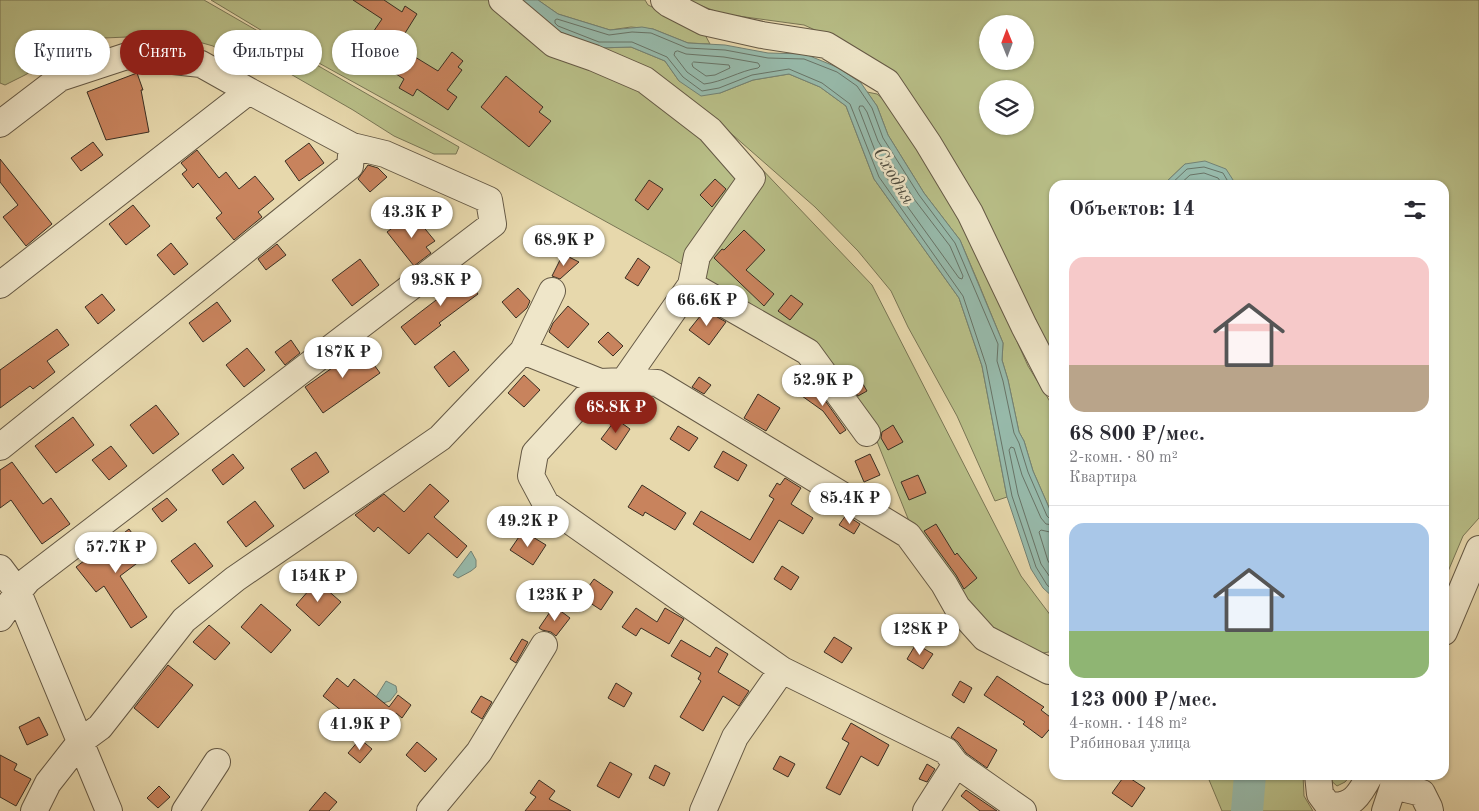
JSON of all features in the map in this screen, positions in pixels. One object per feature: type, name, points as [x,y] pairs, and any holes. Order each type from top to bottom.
[{"type":"street","points":[[502,0],[554,44],[594,58],[645,80],[710,130],[752,178],[697,256],[691,284],[612,381],[536,454],[531,476],[546,504],[782,670],[946,751],[956,764],[1023,811]]},
{"type":"street","points":[[664,0],[704,22],[762,35],[826,45],[888,82],[928,143],[970,213],[1049,374]]},
{"type":"street","points":[[0,124],[60,78],[127,56],[200,64],[352,146],[385,154],[489,200],[493,224],[28,580],[0,618]]},
{"type":"street","points":[[0,285],[249,91]]},
{"type":"street","points":[[0,447],[350,166],[352,146]]},
{"type":"street","points":[[691,284],[808,352],[867,433]]},
{"type":"street","points":[[34,811],[48,782],[81,741],[100,727],[184,620],[236,579],[440,438],[523,351],[552,291]]},
{"type":"street","points":[[523,351],[612,381],[657,383],[908,535],[944,584],[956,607],[985,638],[1048,671]]},
{"type":"street","points":[[1449,620],[1479,549]]},
{"type":"street","points":[[0,568],[18,592],[109,811]]},
{"type":"street","points":[[430,811],[479,752],[544,645]]},
{"type":"street","points":[[703,811],[735,738],[782,670]]},
{"type":"street","points":[[185,811],[217,762]]},
{"type":"street","points":[[926,811],[956,764]]},
{"type":"street","points":[[1319,780],[1320,794],[1328,804],[1339,806],[1351,802],[1363,789],[1368,780]]},
{"type":"street","points":[[1385,811],[1395,780],[1422,793],[1430,807],[1430,811]]},
{"type":"green space","points":[[0,0],[204,0],[256,30],[214,30],[214,47],[204,43],[204,30],[120,30],[120,37],[110,38],[110,30],[15,30],[15,75],[25,75],[5,85],[0,83]]},
{"type":"green space","points":[[211,0],[495,0],[642,86],[757,164],[872,285],[1021,576],[1049,613],[1049,652],[1038,654],[992,634],[913,531],[874,434],[815,347],[670,257],[341,75],[417,75],[417,30],[332,30],[332,70],[322,65],[322,30],[261,30]]},
{"type":"green space","points":[[538,0],[645,0],[648,5],[703,31],[710,44],[688,43],[653,29],[631,27],[610,30],[558,14]]},
{"type":"green space","points":[[686,0],[1479,0],[1479,518],[1463,536],[1449,569],[1449,180],[1227,180],[1185,164],[1168,180],[1049,180],[1049,359],[857,49],[804,25],[723,14]]},
{"type":"green space","points":[[631,47],[665,61],[679,81],[720,93],[753,80],[789,74],[820,87],[846,106],[874,179],[959,298],[982,366],[1007,497],[995,501],[957,416],[908,327],[891,291],[858,251],[815,207],[718,122],[598,48]]},
{"type":"green space","points":[[322,68],[459,147],[456,154],[434,154],[394,136],[292,75],[322,75]]},
{"type":"green space","points":[[867,92],[877,94],[887,102],[962,218],[1028,366],[1049,400],[1049,508],[1019,432],[1002,360],[1003,343],[978,282],[960,240],[924,193],[888,135],[877,106]]},
{"type":"green space","points":[[1209,780],[1303,780],[1304,796],[1313,811],[1222,811]]},
{"type":"green space","points":[[1330,780],[1347,780],[1345,782],[1337,786]]},
{"type":"water","points":[[510,0],[538,0],[558,14],[610,30],[642,27],[653,29],[688,43],[725,45],[768,53],[805,54],[839,68],[861,83],[877,106],[888,135],[924,193],[960,240],[1003,343],[1002,360],[1019,432],[1049,508],[1049,593],[1043,588],[1031,569],[1007,497],[982,366],[959,298],[874,179],[846,106],[820,87],[789,74],[753,80],[720,93],[701,96],[679,81],[665,61],[631,47],[598,48],[556,30]]},
{"type":"water","points":[[1205,161],[1226,169],[1233,180],[1168,180],[1185,164]]},
{"type":"water","points":[[471,551],[476,560],[476,567],[458,578],[453,575]]},
{"type":"water","points":[[386,681],[396,686],[397,692],[390,701],[383,703],[376,697]]},
{"type":"building","points":[[353,0],[384,0],[402,12],[405,6],[417,14],[407,30],[374,30],[382,19]]},
{"type":"building","points":[[452,52],[463,61],[458,67],[462,70],[447,90],[457,97],[448,110],[417,89],[413,96],[399,88],[404,79],[398,75],[417,75],[417,58],[438,71]]},
{"type":"building","points":[[132,75],[138,75],[143,90],[141,90],[149,132],[106,140],[87,92]]},
{"type":"building","points":[[506,76],[543,107],[539,112],[551,121],[529,147],[481,107]]},
{"type":"building","points":[[93,142],[103,155],[81,171],[71,158]]},
{"type":"building","points":[[309,143],[324,163],[299,181],[285,161]]},
{"type":"building","points":[[197,150],[219,178],[226,172],[239,189],[255,176],[274,199],[258,212],[262,217],[234,240],[216,218],[222,213],[198,183],[193,188],[182,174],[187,170],[181,163]]},
{"type":"building","points":[[0,159],[52,224],[26,246],[3,217],[18,205],[0,182]]},
{"type":"building","points":[[368,165],[378,168],[387,177],[370,192],[358,179]]},
{"type":"building","points":[[715,179],[726,189],[712,207],[700,195]]},
{"type":"building","points":[[649,180],[663,189],[648,210],[635,200]]},
{"type":"building","points":[[133,205],[150,226],[126,245],[109,224]]},
{"type":"building","points":[[412,213],[435,241],[426,247],[431,253],[414,266],[387,232]]},
{"type":"building","points":[[744,230],[765,250],[746,270],[774,294],[764,306],[714,258]]},
{"type":"building","points":[[171,243],[188,264],[174,275],[157,255]]},
{"type":"building","points":[[277,244],[286,255],[266,270],[258,259]]},
{"type":"building","points":[[563,254],[579,262],[560,279],[552,276]]},
{"type":"building","points":[[638,258],[650,267],[638,286],[625,278]]},
{"type":"building","points":[[360,259],[379,285],[352,306],[332,280]]},
{"type":"building","points":[[460,270],[478,294],[439,323],[441,325],[415,345],[401,327],[444,294],[438,286]]},
{"type":"building","points":[[518,288],[530,301],[527,308],[516,318],[502,302]]},
{"type":"building","points":[[102,294],[115,310],[98,324],[85,307]]},
{"type":"building","points":[[791,295],[803,304],[790,320],[778,311]]},
{"type":"building","points":[[217,302],[231,321],[203,342],[189,323]]},
{"type":"building","points":[[568,306],[589,324],[568,348],[549,332],[553,323]]},
{"type":"building","points":[[705,310],[726,322],[709,345],[689,330]]},
{"type":"building","points":[[57,329],[69,345],[47,361],[55,372],[33,389],[30,386],[0,408],[0,370]]},
{"type":"building","points":[[608,332],[623,346],[613,356],[598,342]]},
{"type":"building","points":[[291,340],[300,353],[285,365],[275,352]]},
{"type":"building","points":[[363,343],[370,353],[367,355],[380,373],[323,413],[305,387],[352,354],[351,352]]},
{"type":"building","points":[[247,348],[265,370],[244,387],[226,365]]},
{"type":"building","points":[[454,351],[469,370],[449,387],[434,367]]},
{"type":"building","points":[[856,372],[867,391],[858,396],[849,383]]},
{"type":"building","points":[[524,375],[540,390],[524,407],[508,393]]},
{"type":"building","points":[[699,377],[711,385],[704,394],[692,387]]},
{"type":"building","points":[[811,385],[817,389],[846,430],[840,434],[823,411],[802,396]]},
{"type":"building","points":[[758,394],[780,408],[766,431],[744,418]]},
{"type":"building","points":[[637,397],[654,399],[646,413],[632,404]]},
{"type":"building","points":[[156,405],[179,434],[153,454],[130,425]]},
{"type":"building","points":[[73,417],[94,445],[56,473],[35,446]]},
{"type":"building","points":[[616,419],[630,429],[616,450],[601,439]]},
{"type":"building","points":[[893,425],[903,442],[888,450],[881,438],[882,432]]},
{"type":"building","points":[[678,426],[698,438],[689,451],[670,439]]},
{"type":"building","points":[[111,446],[127,466],[109,480],[92,460]]},
{"type":"building","points":[[723,451],[747,465],[738,481],[714,467]]},
{"type":"building","points":[[316,452],[329,472],[304,489],[291,469]]},
{"type":"building","points":[[233,454],[244,468],[223,485],[212,470]]},
{"type":"building","points":[[870,454],[880,475],[864,482],[855,461]]},
{"type":"building","points":[[12,462],[43,504],[51,498],[70,524],[42,544],[11,500],[0,508],[0,470]]},
{"type":"building","points":[[918,475],[926,493],[909,500],[901,482]]},
{"type":"building","points":[[785,478],[801,488],[791,504],[813,518],[803,534],[779,520],[753,563],[693,524],[701,511],[750,540],[774,499],[769,496],[777,483],[780,485]]},
{"type":"building","points":[[430,484],[449,501],[434,517],[467,546],[457,558],[428,533],[409,554],[378,527],[374,532],[355,515],[384,494],[404,512]]},
{"type":"building","points":[[642,485],[686,513],[675,530],[645,512],[643,516],[628,507]]},
{"type":"building","points":[[167,498],[177,510],[162,522],[152,509]]},
{"type":"building","points":[[255,501],[274,526],[246,547],[227,522]]},
{"type":"building","points":[[846,515],[860,524],[854,534],[839,525]]},
{"type":"building","points":[[936,524],[955,555],[957,553],[977,578],[964,589],[924,531]]},
{"type":"building","points":[[129,529],[148,555],[120,576],[147,617],[131,628],[104,586],[96,592],[76,567]]},
{"type":"building","points":[[523,531],[546,545],[533,565],[510,550]]},
{"type":"building","points":[[195,543],[213,566],[189,584],[171,561]]},
{"type":"building","points":[[782,566],[799,577],[791,590],[774,579]]},
{"type":"building","points":[[594,579],[613,592],[601,610],[581,597]]},
{"type":"building","points":[[317,581],[341,602],[319,626],[296,605]]},
{"type":"building","points":[[261,604],[291,630],[271,653],[241,627]]},
{"type":"building","points":[[554,606],[570,618],[556,636],[539,628]]},
{"type":"building","points":[[636,608],[657,622],[665,608],[684,619],[669,644],[641,628],[636,636],[622,627]]},
{"type":"building","points":[[209,625],[230,643],[215,660],[193,642]]},
{"type":"building","points":[[834,637],[852,648],[842,663],[824,652]]},
{"type":"building","points":[[522,639],[528,642],[516,663],[510,659]]},
{"type":"building","points":[[681,640],[710,657],[716,647],[728,654],[718,672],[749,691],[739,706],[723,696],[703,731],[680,717],[701,681],[698,679],[701,673],[671,656]]},
{"type":"building","points":[[916,644],[933,654],[923,669],[907,659]]},
{"type":"building","points":[[168,665],[193,685],[158,728],[134,708]]},
{"type":"building","points":[[997,676],[1044,707],[1041,710],[1049,716],[1049,730],[1042,738],[1023,724],[1025,722],[984,695]]},
{"type":"building","points":[[337,678],[348,687],[354,679],[389,707],[398,695],[411,705],[402,718],[396,713],[376,738],[323,696]]},
{"type":"building","points":[[960,681],[972,688],[964,703],[952,695]]},
{"type":"building","points":[[616,683],[632,693],[624,707],[608,698]]},
{"type":"building","points":[[481,696],[492,702],[482,719],[471,712]]},
{"type":"building","points":[[39,717],[48,735],[27,745],[19,727]]},
{"type":"building","points":[[851,723],[889,745],[878,766],[861,756],[840,795],[826,788],[849,743],[842,739]]},
{"type":"building","points":[[958,727],[997,750],[987,768],[966,753],[958,742],[951,737]]},
{"type":"building","points":[[360,739],[372,749],[360,763],[348,753]]},
{"type":"building","points":[[417,742],[437,759],[425,772],[406,755]]},
{"type":"building","points":[[0,755],[17,764],[14,770],[31,779],[16,806],[0,797]]},
{"type":"building","points":[[780,756],[795,764],[788,777],[773,769]]},
{"type":"building","points":[[610,762],[632,774],[619,798],[597,786]]},
{"type":"building","points":[[927,764],[935,769],[927,782],[919,779]]},
{"type":"building","points":[[655,765],[670,773],[664,786],[649,778]]},
{"type":"building","points":[[539,780],[555,791],[549,799],[571,811],[525,811],[536,797],[530,793]]},
{"type":"building","points":[[1121,780],[1133,780],[1145,788],[1132,807],[1112,793]]},
{"type":"building","points":[[159,786],[170,797],[158,808],[147,798]]},
{"type":"building","points":[[966,790],[997,811],[980,811],[961,796]]},
{"type":"building","points":[[325,792],[337,802],[329,811],[309,811]]},
{"type":"waterway","name":"Сходня","points":[[1247,811],[1250,780]]}]
